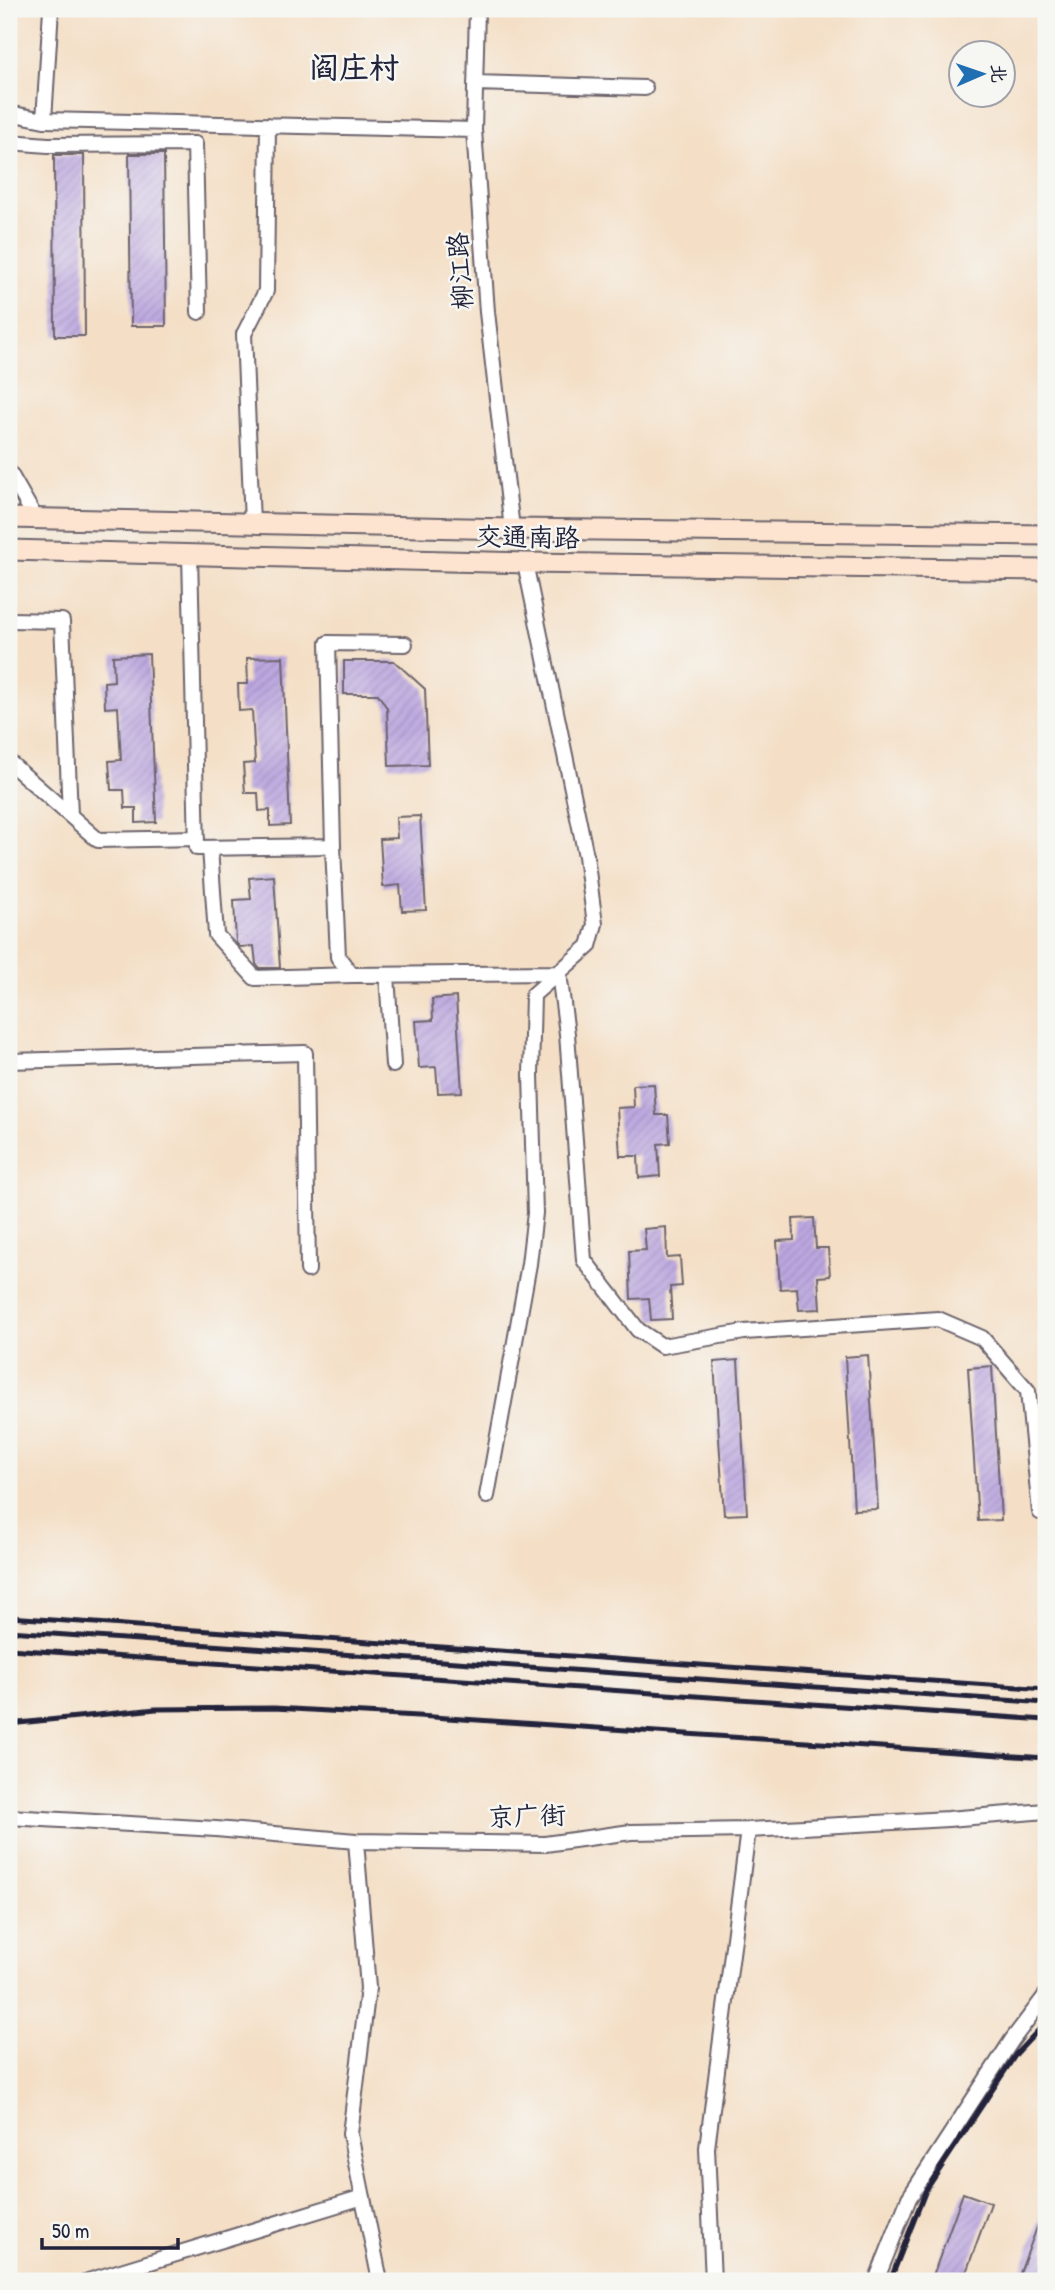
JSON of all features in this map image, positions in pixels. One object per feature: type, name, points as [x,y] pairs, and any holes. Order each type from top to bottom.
[{"type":"main road","name":"交通南路","points":[[9,518],[512,529],[1046,535]]},
{"type":"main road","points":[[512,529],[525,563]]},
{"type":"main road","name":"交通南路","points":[[9,550],[525,563],[1046,570]]},
{"type":"street","points":[[44,120],[51,9]]},
{"type":"street","name":"柳江路","points":[[477,9],[474,130],[487,313],[512,529]]},
{"type":"street","points":[[475,83],[645,88]]},
{"type":"street","points":[[9,113],[44,120],[474,130]]},
{"type":"street","points":[[252,523],[244,334],[266,291],[268,125]]},
{"type":"street","points":[[9,142],[48,145],[195,144],[199,312]]},
{"type":"street","points":[[9,471],[36,519]]},
{"type":"street","points":[[190,555],[197,848],[333,846]]},
{"type":"street","points":[[486,1496],[529,1264],[535,1213],[531,1075],[533,995],[589,946],[595,924],[586,856],[525,563]]},
{"type":"street","points":[[9,620],[62,621],[70,815]]},
{"type":"street","points":[[352,975],[338,957],[328,643],[405,643]]},
{"type":"street","points":[[9,762],[98,840],[197,838]]},
{"type":"street","points":[[211,848],[216,935],[255,978],[559,973]]},
{"type":"street","points":[[559,973],[567,1034],[584,1260],[638,1330],[662,1346],[744,1332],[938,1318],[982,1338],[1028,1391],[1040,1512]]},
{"type":"street","points":[[387,975],[393,1065]]},
{"type":"street","points":[[9,1061],[305,1053],[308,1270]]},
{"type":"street","name":"京广街","points":[[9,1817],[216,1829],[356,1841],[545,1844],[631,1832],[748,1830],[1046,1811]]},
{"type":"street","points":[[713,2281],[706,2148],[748,1830]]},
{"type":"street","points":[[356,1841],[369,1988],[350,2134],[380,2281]]},
{"type":"street","points":[[876,2281],[909,2198],[1012,2040],[1046,1995]]},
{"type":"street","points":[[88,2281],[363,2197]]},
{"type":"building","points":[[129,154],[164,154],[166,326],[131,326]]},
{"type":"building","points":[[54,155],[84,155],[85,336],[55,336]]},
{"type":"building","points":[[149,654],[156,822],[136,823],[136,808],[125,808],[124,790],[111,790],[109,761],[121,760],[118,707],[105,708],[104,682],[114,681],[113,656]]},
{"type":"building","points":[[283,657],[290,825],[270,826],[270,810],[259,811],[258,793],[245,793],[243,764],[255,763],[252,710],[239,711],[238,684],[248,684],[247,658]]},
{"type":"building","points":[[344,661],[394,661],[425,689],[428,765],[389,766],[387,708],[378,694],[344,694]]},
{"type":"building","points":[[420,816],[426,910],[402,911],[400,885],[383,887],[380,839],[397,838],[396,817]]},
{"type":"building","points":[[274,876],[280,968],[259,968],[254,946],[240,947],[236,943],[234,900],[251,899],[249,878]]},
{"type":"building","points":[[456,997],[462,1092],[438,1093],[436,1067],[419,1068],[416,1021],[433,1020],[432,999]]},
{"type":"building","points":[[654,1084],[656,1115],[668,1115],[670,1143],[658,1144],[660,1176],[639,1178],[638,1156],[620,1156],[617,1108],[634,1107],[633,1085]]},
{"type":"building","points":[[814,1218],[816,1248],[828,1248],[830,1276],[818,1277],[820,1309],[799,1310],[797,1288],[780,1289],[777,1241],[794,1240],[793,1219]]},
{"type":"building","points":[[666,1227],[667,1258],[680,1257],[682,1286],[670,1287],[672,1319],[651,1320],[649,1298],[631,1299],[629,1251],[646,1250],[644,1229]]},
{"type":"building","points":[[868,1355],[878,1509],[854,1510],[845,1357]]},
{"type":"building","points":[[738,1360],[747,1514],[724,1515],[714,1362]]},
{"type":"building","points":[[992,1366],[1001,1520],[978,1521],[968,1368]]},
{"type":"building","points":[[963,2193],[991,2203],[963,2281],[931,2281]]},
{"type":"building","points":[[1045,2206],[1046,2281],[1017,2281]]},
{"type":"railway","points":[[9,1617],[1046,1689]]},
{"type":"railway","points":[[9,1631],[1046,1703]]},
{"type":"railway","points":[[9,1649],[1046,1720]]},
{"type":"railway","points":[[9,1724],[156,1709],[274,1708],[1046,1758]]},
{"type":"railway","points":[[890,2281],[926,2190],[1016,2054],[1046,2022]]},
{"type":"district","name":"阎庄村","points":[[354,68]]}]
